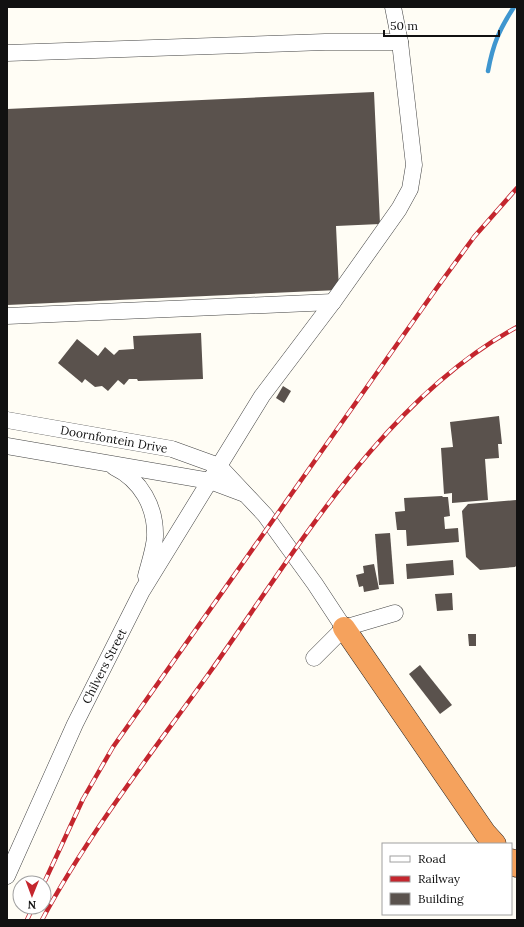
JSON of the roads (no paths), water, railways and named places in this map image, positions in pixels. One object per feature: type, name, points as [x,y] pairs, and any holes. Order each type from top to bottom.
[{"type":"highway","points":[[344,628],[467,809],[494,843]]},
{"type":"street","name":"Chilvers Street","points":[[7,876],[75,724],[142,591],[262,396],[333,302],[399,209],[410,189],[414,166],[400,42],[393,7]]},
{"type":"street","points":[[7,53],[325,42],[400,42]]},
{"type":"street","points":[[7,316],[333,302]]},
{"type":"street","name":"Doornfontein Drive","points":[[7,420],[172,449],[219,466]]},
{"type":"street","name":"Doornfontein Drive","points":[[7,446],[210,481],[249,496]]},
{"type":"street","points":[[104,463],[125,472],[144,492],[150,504],[154,520],[155,538],[142,591]]},
{"type":"street","points":[[219,466],[249,496],[265,515],[315,584],[344,628]]},
{"type":"street","points":[[314,658],[344,628],[395,613]]},
{"type":"waterway","points":[[488,71],[497,38],[514,7]]},
{"type":"railway","points":[[48,875],[83,799],[113,747],[436,289],[474,237],[517,188]]},
{"type":"railway","points":[[42,920],[60,887],[122,793],[210,672],[310,529],[346,481],[384,436],[425,394],[469,358],[517,327]]},
{"type":"railway","points":[[27,920],[29,915]]}]
